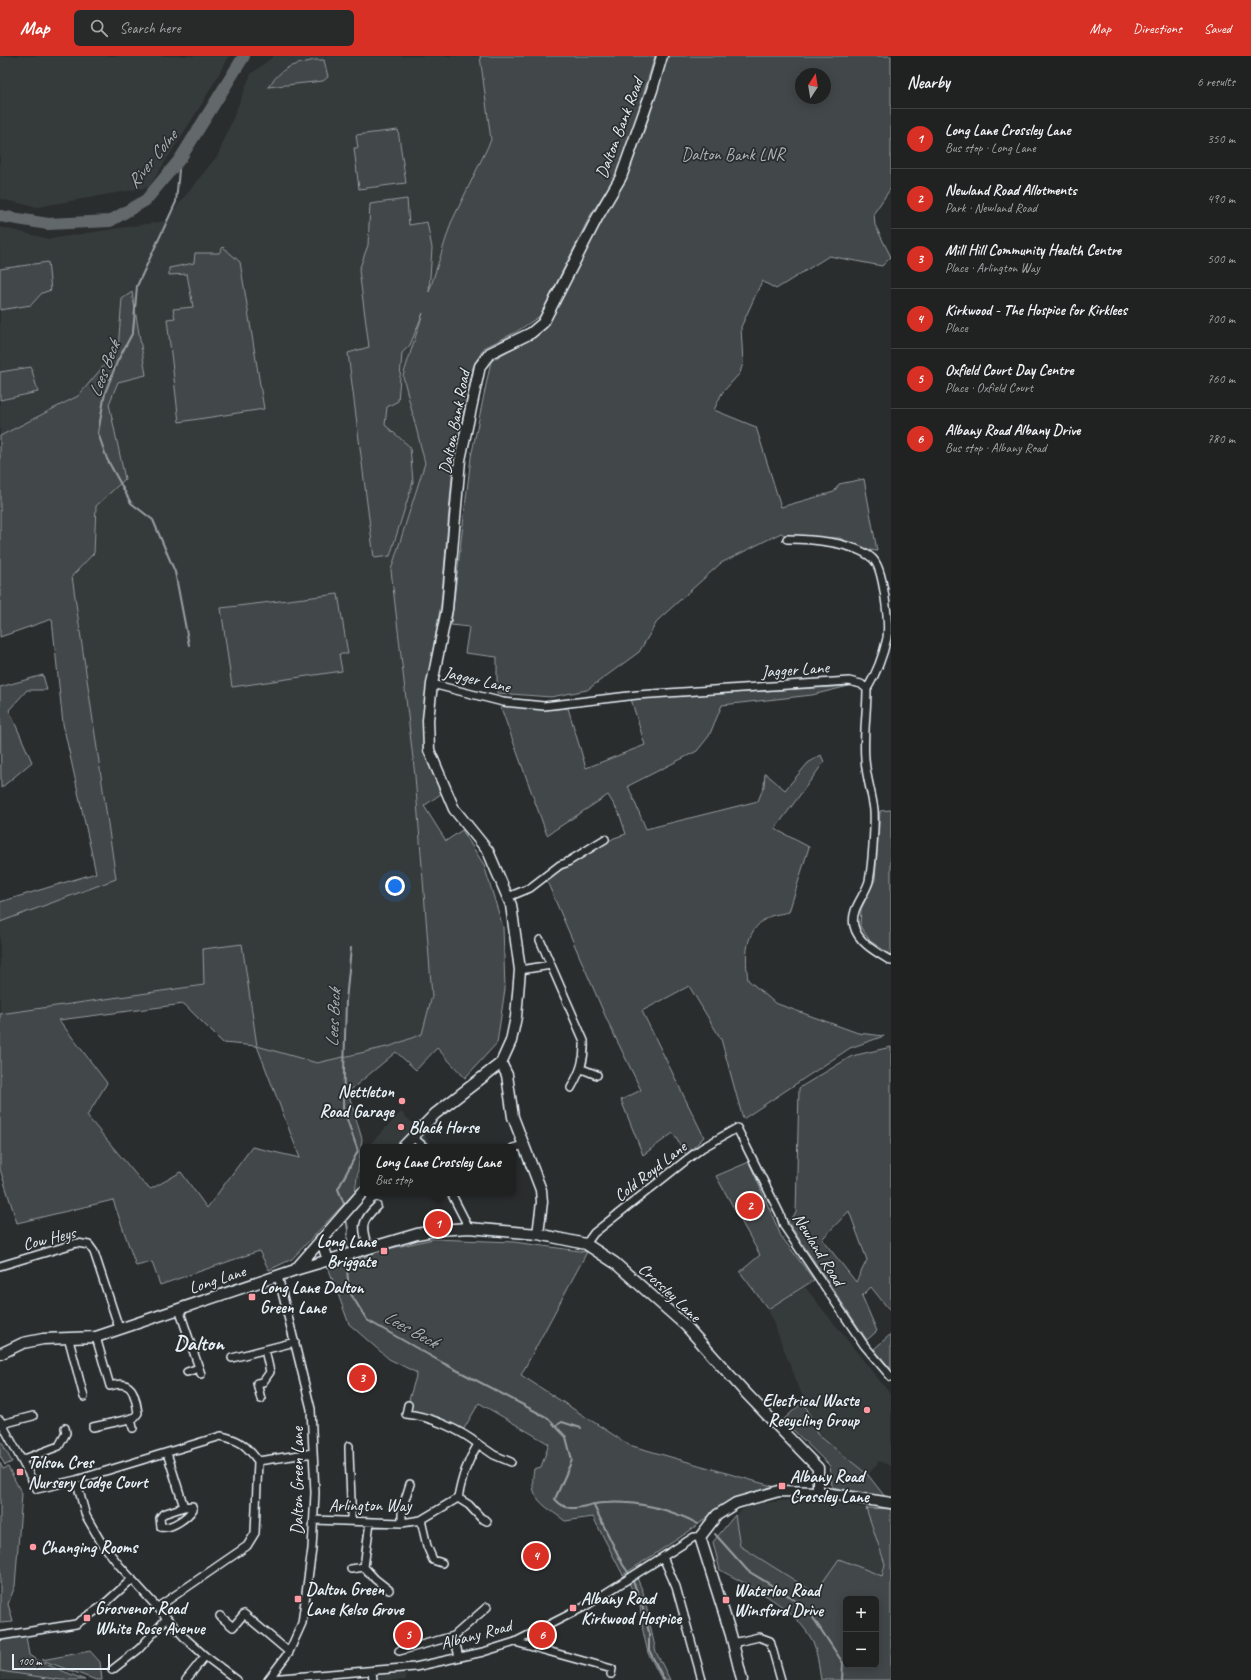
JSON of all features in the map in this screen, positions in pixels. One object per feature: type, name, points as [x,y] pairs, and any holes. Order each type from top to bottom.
[{"type":"street","name":"Dalton Bank Road","points":[[501,1064],[511,1041],[516,1017],[520,970],[511,905],[488,852],[454,809],[429,750],[428,720],[432,684],[447,610],[460,460],[480,366],[490,353],[531,333],[543,324],[597,218],[621,176],[652,90],[662,56]]},
{"type":"street","points":[[787,540],[824,540],[853,549],[872,558],[876,563],[884,592],[887,638],[876,675],[867,689],[868,712],[864,742],[865,761],[874,811],[869,881],[854,913],[854,920],[859,936],[869,947],[891,961]]},
{"type":"street","name":"Jagger Lane","points":[[432,684],[503,702],[544,706],[637,695],[848,681],[861,684],[867,689]]},
{"type":"street","points":[[508,898],[530,888],[560,865],[566,863],[605,839]]},
{"type":"street","points":[[540,940],[584,1041],[585,1053],[582,1069],[571,1088]]},
{"type":"street","points":[[520,970],[551,965]]},
{"type":"street","points":[[407,1144],[435,1114],[501,1064],[507,1075],[513,1117],[540,1190],[542,1202],[538,1234]]},
{"type":"street","points":[[582,1069],[597,1075]]},
{"type":"street","name":"Cold Royd Lane","points":[[586,1244],[594,1234],[685,1161],[702,1148],[737,1128]]},
{"type":"street","name":"Newland Road","points":[[737,1128],[780,1214],[784,1226],[864,1345],[891,1377]]},
{"type":"street","points":[[413,1137],[421,1144]]},
{"type":"street","points":[[516,1147],[524,1145]]},
{"type":"street","points":[[295,1270],[360,1195]]},
{"type":"street","points":[[453,1196],[469,1228]]},
{"type":"street","points":[[368,1247],[363,1233],[363,1222],[368,1214],[377,1206]]},
{"type":"street","name":"Crossley Lane","points":[[469,1228],[538,1234],[586,1244],[615,1262],[686,1326],[744,1391],[818,1468],[818,1492]]},
{"type":"street","name":"Long Lane","points":[[0,1354],[23,1343],[43,1339],[69,1340],[96,1337],[179,1308],[368,1247],[438,1230],[469,1228]]},
{"type":"street","points":[[321,1239],[332,1259]]},
{"type":"street","name":"Cow Heys","points":[[0,1266],[77,1243],[89,1245],[94,1252],[119,1328]]},
{"type":"street","name":"Dalton Green Lane","points":[[268,1679],[288,1652],[300,1628],[304,1611],[314,1520],[311,1409],[278,1276]]},
{"type":"street","points":[[179,1308],[200,1371],[187,1372]]},
{"type":"street","points":[[93,1427],[134,1418],[138,1412],[133,1392],[128,1385],[120,1383],[110,1386],[96,1337]]},
{"type":"street","points":[[69,1340],[84,1397]]},
{"type":"street","points":[[232,1358],[295,1342]]},
{"type":"street","points":[[260,1399],[257,1383],[263,1382],[270,1372],[265,1350]]},
{"type":"street","points":[[408,1405],[406,1414],[437,1423],[467,1435],[494,1455],[511,1462]]},
{"type":"street","points":[[33,1416],[16,1417],[1,1422],[37,1489],[76,1480],[221,1436],[236,1439],[247,1447],[258,1461],[255,1533],[247,1546],[158,1607]]},
{"type":"street","points":[[131,1418],[133,1428]]},
{"type":"street","points":[[22,1460],[59,1446],[66,1433],[65,1428]]},
{"type":"street","points":[[478,1444],[464,1471],[458,1498],[469,1505],[481,1518],[487,1521]]},
{"type":"street","points":[[349,1446],[349,1484],[352,1491],[351,1521]]},
{"type":"street","points":[[258,1461],[313,1452]]},
{"type":"street","points":[[167,1453],[184,1507]]},
{"type":"street","points":[[76,1480],[86,1516],[101,1542],[167,1618],[205,1656],[237,1680]]},
{"type":"street","points":[[402,1523],[402,1509],[410,1484]]},
{"type":"street","name":"Albany Road","points":[[268,1679],[415,1667],[515,1642],[584,1608],[694,1537],[700,1537],[717,1515],[736,1503],[779,1491],[818,1492],[891,1503]]},
{"type":"street","name":"Arlington Way","points":[[314,1520],[402,1523],[421,1520],[458,1498]]},
{"type":"street","points":[[421,1520],[427,1546],[433,1560],[442,1563]]},
{"type":"street","points":[[364,1567],[370,1522]]},
{"type":"street","points":[[700,1537],[733,1643],[742,1680]]},
{"type":"street","points":[[663,1557],[678,1594],[702,1680]]},
{"type":"street","points":[[351,1568],[364,1567]]},
{"type":"street","points":[[364,1567],[375,1579],[389,1590]]},
{"type":"street","points":[[0,1636],[76,1624],[101,1607],[132,1579]]},
{"type":"street","points":[[399,1651],[454,1636],[487,1607]]},
{"type":"street","points":[[220,1616],[233,1627],[244,1614],[288,1652]]},
{"type":"street","points":[[112,1670],[139,1649],[167,1618]]},
{"type":"street","points":[[454,1636],[459,1657]]},
{"type":"street","points":[[733,1643],[759,1637],[770,1641],[781,1680]]},
{"type":"street","points":[[515,1642],[612,1669],[611,1674]]},
{"type":"street","points":[[186,1680],[205,1656]]},
{"type":"street","points":[[372,1671],[373,1680]]},
{"type":"shaded area","points":[[0,56],[229,56],[203,102],[149,187],[37,207],[0,199]]},
{"type":"shaded area","points":[[274,56],[480,56],[491,140],[451,223],[403,375],[425,463],[391,570],[415,776],[432,996],[422,1034],[391,1046],[317,1063],[257,1046],[242,944],[204,985],[0,1014],[0,922],[116,878],[72,576],[94,553],[96,506],[125,479],[109,404],[118,382],[122,299],[118,349],[78,396],[0,436],[0,400],[38,392],[31,367],[0,372],[0,227],[49,239],[165,221],[218,155],[251,74]]},
{"type":"shaded area","points":[[401,1112],[424,1134],[430,1144],[370,1144]]},
{"type":"shaded area","points":[[360,1154],[360,1186],[355,1192]]},
{"type":"shaded area","points":[[805,1287],[891,1395],[891,1466],[879,1461],[868,1475],[817,1433],[768,1309]]},
{"type":"shaded area","points":[[804,1498],[866,1508],[885,1564],[882,1576],[815,1593],[740,1546],[735,1515],[749,1505]]},
{"type":"shaded area","points":[[0,1671],[60,1678],[61,1680],[0,1680]]},
{"type":"shaded area","points":[[406,1674],[406,1680],[375,1680],[375,1676]]},
{"type":"green space","points":[[480,56],[655,56],[634,125],[616,175],[590,216],[540,316],[516,332],[484,348],[473,367],[453,465],[441,604],[425,695],[423,750],[442,793],[424,806],[446,841],[462,830],[484,865],[503,927],[505,989],[497,1043],[465,1078],[437,1048],[416,1070],[396,1052],[348,1092],[362,1139],[361,1144],[360,1144],[355,1192],[292,1259],[269,1270],[259,1251],[160,1285],[152,1262],[136,1266],[113,1200],[17,1223],[0,1169],[0,1014],[204,985],[203,949],[242,944],[257,1046],[317,1063],[391,1046],[422,1034],[432,996],[415,776],[391,570],[425,463],[403,376],[423,313],[410,345],[402,353],[398,401],[387,407],[385,425],[410,447],[413,482],[390,556],[374,558],[348,353],[369,347],[359,270],[368,245],[370,204],[407,199],[409,225],[427,222],[432,248],[429,292],[451,223],[491,140]],"holes":[[[184,1004],[223,1043],[257,1046],[300,1158],[252,1147],[207,1208],[181,1172],[151,1189],[143,1183],[87,1116],[107,1083],[59,1020]]]},
{"type":"green space","name":"Dalton Bank LNR","points":[[667,56],[891,56],[891,188],[874,213],[875,225],[891,257],[882,266],[829,256],[776,289],[762,281],[741,327],[743,363],[740,373],[722,393],[714,410],[756,427],[781,507],[834,492],[839,484],[864,479],[877,551],[857,548],[840,538],[790,538],[781,533],[721,563],[658,620],[639,652],[587,690],[551,697],[497,693],[497,657],[465,653],[469,627],[451,625],[471,457],[491,361],[545,329],[631,166],[649,117]]},
{"type":"green space","points":[[315,60],[324,60],[328,77],[323,81],[268,87],[283,70],[293,65]]},
{"type":"green space","points":[[398,130],[406,183],[359,189],[354,148],[358,148],[356,135]]},
{"type":"green space","points":[[223,247],[240,262],[264,409],[179,422],[167,319],[175,318],[173,309],[193,307],[187,274],[169,275],[169,268],[194,263],[195,253],[219,253]]},
{"type":"green space","points":[[48,262],[51,290],[42,293],[31,305],[0,310],[0,269]]},
{"type":"green space","points":[[132,292],[146,375],[118,382],[109,404],[125,479],[96,506],[94,553],[72,576],[116,879],[0,922],[0,902],[96,873],[63,724],[52,619],[0,637],[0,436],[78,396],[118,349],[122,299]]},
{"type":"green space","points":[[31,367],[38,392],[0,400],[0,372]]},
{"type":"green space","points":[[338,594],[348,654],[339,654],[342,671],[232,687],[221,608]]},
{"type":"green space","points":[[43,675],[47,690],[27,690],[9,710],[32,762],[1,788],[0,687]]},
{"type":"green space","points":[[849,686],[812,695],[722,705],[709,736],[697,751],[628,786],[646,829],[758,801],[764,786],[765,773],[785,790],[808,763],[821,755],[824,762],[775,829],[809,847],[789,912],[769,917],[759,923],[750,937],[746,962],[748,980],[775,1003],[858,1033],[884,1036],[850,1048],[743,1119],[721,1039],[689,986],[642,1011],[704,1137],[686,1155],[673,1133],[643,1155],[621,1100],[641,1090],[607,1020],[546,879],[614,838],[626,834],[619,813],[608,795],[547,835],[500,705],[545,710],[568,708],[586,768],[645,745],[631,699]]},
{"type":"green space","points":[[891,810],[891,955],[870,941],[860,926],[861,909],[875,880],[880,811]]},
{"type":"green space","points":[[891,1047],[891,1312],[871,1287],[862,1296],[877,1331],[867,1340],[788,1222],[796,1213],[799,1088],[852,1056]],"holes":[[[849,1211],[867,1260],[856,1282],[822,1239]]]},
{"type":"green space","points":[[749,1162],[781,1236],[814,1280],[768,1309],[740,1272],[760,1255],[716,1176]]},
{"type":"green space","points":[[433,1239],[514,1242],[587,1252],[521,1375],[629,1445],[775,1487],[749,1493],[726,1503],[688,1532],[623,1575],[593,1517],[565,1521],[544,1505],[535,1495],[533,1488],[534,1469],[541,1467],[549,1444],[479,1403],[462,1432],[408,1413],[408,1403],[417,1373],[389,1359],[349,1324],[328,1267],[366,1257],[374,1252]]},
{"type":"green space","points":[[891,1334],[891,1369],[874,1349]]},
{"type":"green space","points":[[804,1401],[817,1434],[868,1475],[886,1498],[832,1487],[830,1466],[783,1420]]},
{"type":"green space","points":[[0,1439],[12,1462],[5,1465],[0,1456]]},
{"type":"green space","points":[[0,1463],[3,1469],[8,1467],[22,1494],[15,1586],[8,1604],[13,1622],[0,1623]]},
{"type":"green space","points":[[866,1508],[891,1509],[891,1680],[821,1680],[815,1647],[803,1626],[770,1598],[720,1570],[713,1542],[735,1515],[740,1546],[815,1593],[839,1559],[882,1576],[885,1564]]},
{"type":"green space","points":[[637,1578],[643,1592],[656,1652],[670,1680],[662,1680],[648,1653],[643,1631],[640,1606],[629,1583]]},
{"type":"green space","points":[[26,1636],[29,1655],[38,1661],[85,1680],[61,1680],[0,1671],[0,1640]]},
{"type":"green space","points":[[90,1651],[100,1662],[102,1680],[96,1680],[42,1660]]},
{"type":"waterway","name":"River Colne","points":[[0,216],[48,224],[110,221],[146,200],[180,159],[244,56]]},
{"type":"waterway","name":"Lees Beck","points":[[180,159],[176,202],[137,286],[133,332],[117,362],[105,393],[98,433],[107,459],[131,503],[153,520],[175,572],[189,645]]},
{"type":"waterway","name":"Lees Beck","points":[[345,1206],[338,1189],[358,1151],[343,1108],[346,1001],[351,948]]},
{"type":"waterway","name":"Lees Beck","points":[[346,1217],[348,1230],[346,1252]]},
{"type":"waterway","name":"Lees Beck","points":[[346,1258],[349,1291],[367,1320],[443,1363],[548,1418],[566,1437],[572,1460],[555,1499],[560,1504],[571,1508],[615,1502],[640,1504],[665,1510],[698,1524]]},
{"type":"waterway","points":[[555,1426],[562,1422],[581,1428]]},
{"type":"waterway","points":[[593,1504],[623,1565],[630,1575]]},
{"type":"waterway","name":"Lees Beck","points":[[715,1534],[748,1571],[786,1594],[808,1610],[843,1663],[842,1680]]},
{"type":"waterway","points":[[632,1579],[641,1601],[649,1632],[649,1650],[664,1680]]},
{"type":"place","name":"Nettleton Road Garage","points":[[402,1101]]},
{"type":"place","name":"Black Horse","points":[[401,1127]]},
{"type":"place","name":"Newland Road Allotments","points":[[750,1206]]},
{"type":"place","name":"Long Lane Crossley Lane","points":[[438,1224]]},
{"type":"place","name":"Long Lane Briggate","points":[[384,1251]]},
{"type":"place","name":"Long Lane Dalton Green Lane","points":[[252,1297]]},
{"type":"place","name":"Mill Hill Community Health Centre","points":[[362,1378]]},
{"type":"place","name":"Electrical Waste Recycling Group","points":[[867,1410]]},
{"type":"place","name":"Tolson Cres Nursery Lodge Court","points":[[20,1472]]},
{"type":"place","name":"Albany Road Crossley Lane","points":[[782,1486]]},
{"type":"place","name":"Changing Rooms","points":[[33,1547]]},
{"type":"place","name":"Kirkwood - The Hospice for Kirklees","points":[[536,1556]]},
{"type":"place","name":"Dalton Green Lane Kelso Grove","points":[[298,1599]]},
{"type":"place","name":"Waterloo Road Winsford Drive","points":[[726,1600]]},
{"type":"place","name":"Albany Road Kirkwood Hospice","points":[[573,1608]]},
{"type":"place","name":"Grosvenor Road White Rose Avenue","points":[[87,1618]]},
{"type":"place","name":"Oxfield Court Day Centre","points":[[408,1635]]},
{"type":"place","name":"Albany Road Albany Drive","points":[[542,1635]]},
{"type":"district","name":"Dalton","points":[[199,1343]]}]
